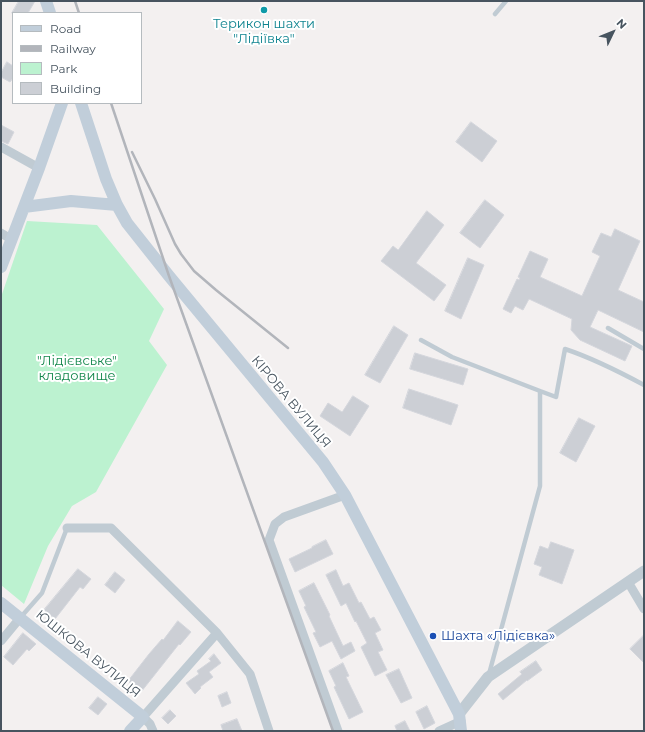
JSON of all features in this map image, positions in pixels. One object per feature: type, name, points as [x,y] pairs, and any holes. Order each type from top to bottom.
[{"type":"main road","points":[[46,1],[50,12]]},
{"type":"main road","points":[[1,267],[6,236],[24,207],[62,104]]},
{"type":"main road","name":"КІРОВА ВУЛИЦЯ","points":[[81,104],[106,178],[117,205],[127,223],[322,462],[345,495],[460,722]]},
{"type":"main road","points":[[24,207],[71,201],[117,205]]},
{"type":"main road","name":"ЮШКОВА ВУЛИЦЯ","points":[[1,603],[142,717]]},
{"type":"main road","points":[[130,731],[142,717]]},
{"type":"street","points":[[1,147],[38,168]]},
{"type":"street","points":[[338,731],[269,540],[275,524],[284,517],[345,495]]},
{"type":"street","points":[[67,528],[111,528],[217,633],[250,674],[269,731]]},
{"type":"street","points":[[439,731],[460,722],[488,677],[644,571]]},
{"type":"street","points":[[628,582],[644,609]]},
{"type":"street","points":[[1,642],[20,618]]},
{"type":"street","points":[[142,717],[217,633]]},
{"type":"street","name":"ЮШКОВА ВУЛИЦЯ","points":[[142,717],[150,724],[153,731]]},
{"type":"lane","points":[[495,14],[506,1]]},
{"type":"lane","points":[[608,328],[644,349]]},
{"type":"lane","points":[[422,340],[452,358],[556,397],[565,349],[594,360],[644,385]]},
{"type":"lane","points":[[488,677],[540,486],[540,391]]},
{"type":"lane","points":[[20,618],[42,593],[67,528]]},
{"type":"green space","name":"\"Лідієвське\" кладовище","points":[[27,221],[97,225],[164,309],[149,341],[167,365],[96,492],[72,506],[48,546],[24,604],[1,585],[1,297]]},
{"type":"building","points":[[19,1],[35,1],[29,12],[13,12]]},
{"type":"building","points":[[7,62],[12,65],[12,79],[10,82],[1,77],[1,73]]},
{"type":"building","points":[[471,122],[497,141],[482,162],[456,142]]},
{"type":"building","points":[[1,125],[14,132],[8,144],[1,141]]},
{"type":"building","points":[[485,200],[504,215],[480,248],[460,233]]},
{"type":"building","points":[[427,211],[444,225],[416,263],[446,285],[434,301],[381,261],[393,246],[398,250]]},
{"type":"building","points":[[615,229],[640,241],[618,290],[644,302],[644,332],[598,310],[590,327],[632,346],[625,361],[580,340],[571,330],[572,319],[529,299],[523,310],[515,306],[511,313],[503,309],[517,279],[519,280],[520,278],[518,277],[530,251],[548,259],[540,277],[582,296],[600,256],[592,252],[601,233],[611,237]]},
{"type":"building","points":[[468,258],[484,265],[461,319],[445,311]]},
{"type":"building","points":[[394,326],[408,335],[380,383],[365,375]]},
{"type":"building","points":[[415,353],[468,369],[463,385],[410,369]]},
{"type":"building","points":[[409,389],[458,405],[451,425],[403,408]]},
{"type":"building","points":[[353,396],[369,406],[350,436],[320,416],[328,403],[342,412]]},
{"type":"building","points":[[579,418],[595,426],[576,462],[560,453]]},
{"type":"building","points":[[326,540],[333,554],[295,572],[289,559]]},
{"type":"building","points":[[551,542],[574,550],[562,584],[539,575],[542,567],[534,564],[540,546],[548,549]]},
{"type":"building","points":[[78,569],[91,579],[83,589],[80,587],[55,619],[44,610]]},
{"type":"building","points":[[336,570],[343,586],[349,583],[359,603],[361,602],[370,619],[374,617],[381,630],[375,633],[383,650],[378,652],[387,670],[375,676],[361,647],[367,643],[346,603],[341,606],[326,575]]},
{"type":"building","points":[[115,572],[125,580],[115,593],[105,585]]},
{"type":"building","points":[[314,583],[343,646],[351,642],[355,651],[341,659],[332,641],[320,647],[313,633],[316,632],[304,607],[306,606],[299,591]]},
{"type":"building","points":[[178,621],[191,632],[180,645],[179,644],[141,692],[128,681]]},
{"type":"building","points":[[23,633],[36,644],[29,651],[27,649],[13,665],[4,657]]},
{"type":"building","points":[[644,635],[644,663],[630,649]]},
{"type":"building","points":[[214,654],[221,663],[209,672],[213,677],[200,687],[201,688],[195,694],[186,683],[199,674],[197,671],[211,661],[209,659]]},
{"type":"building","points":[[536,661],[542,670],[527,680],[503,700],[498,694],[522,674],[520,672]]},
{"type":"building","points":[[343,663],[349,676],[346,677],[363,712],[349,719],[334,687],[336,686],[329,671]]},
{"type":"building","points":[[399,669],[412,698],[401,703],[386,675]]},
{"type":"building","points":[[227,692],[231,703],[222,707],[218,696]]},
{"type":"building","points":[[98,697],[107,704],[98,715],[89,708]]},
{"type":"building","points":[[427,706],[435,723],[424,729],[416,712]]},
{"type":"building","points":[[170,710],[176,716],[168,724],[162,718]]},
{"type":"building","points":[[237,719],[242,731],[223,731],[221,725]]},
{"type":"building","points":[[405,721],[410,731],[397,731],[395,726]]},
{"type":"railway","points":[[75,1],[79,12]]},
{"type":"railway","points":[[111,104],[169,276],[333,731]]},
{"type":"railway","points":[[132,152],[175,244],[194,271],[288,348]]},
{"type":"place","name":"Терикон шахти \"Лідіївка\"","points":[[264,10]]},
{"type":"place","name":"Шахта «Лідієвка»","points":[[433,636]]}]
